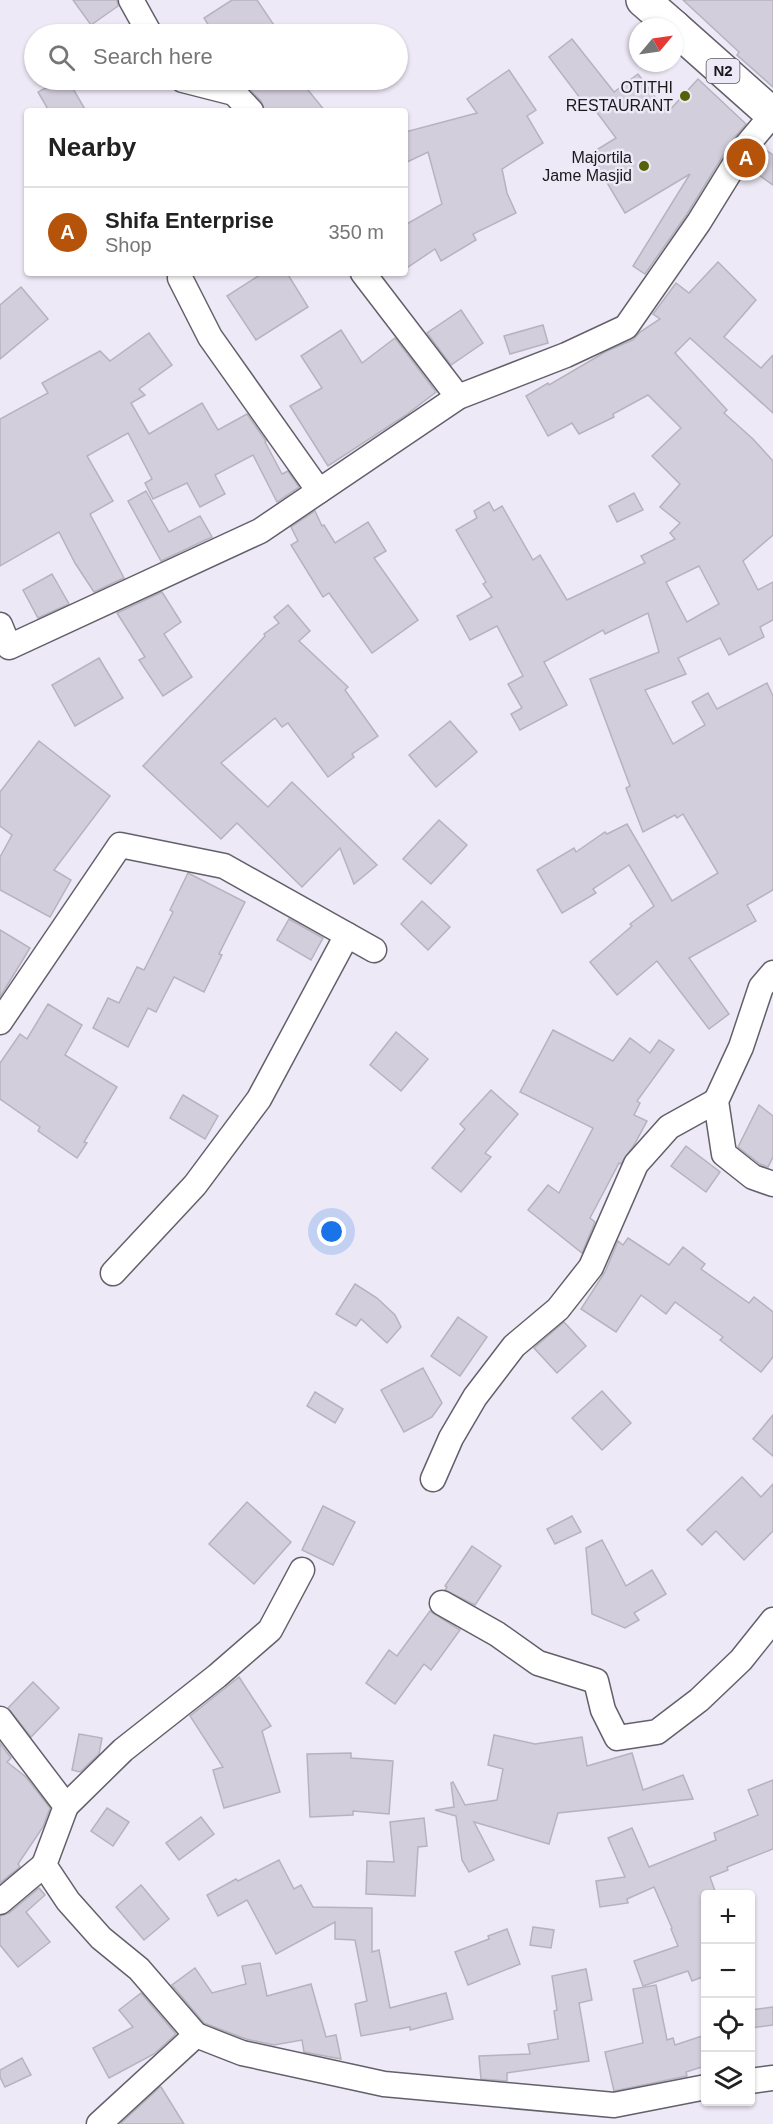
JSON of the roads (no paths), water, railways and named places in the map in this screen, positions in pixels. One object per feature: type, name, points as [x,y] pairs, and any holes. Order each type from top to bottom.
[{"type":"highway","name":"N2","points":[[644,0],[664,18]]},
{"type":"highway","name":"N2","points":[[683,35],[773,115]]},
{"type":"street","points":[[131,0],[144,24]]},
{"type":"street","points":[[222,90],[234,93],[248,108]]},
{"type":"street","points":[[0,625],[9,647],[260,531],[458,397],[566,355],[626,327],[699,222],[746,146],[773,115]]},
{"type":"street","points":[[365,276],[458,397]]},
{"type":"street","points":[[180,278],[210,338],[319,491]]},
{"type":"street","points":[[0,1022],[120,845],[224,866],[374,950]]},
{"type":"street","points":[[113,1273],[195,1185],[259,1099],[347,935]]},
{"type":"street","points":[[773,973],[761,987],[741,1047],[716,1101],[724,1154],[753,1177],[773,1184]]},
{"type":"street","points":[[433,1479],[451,1438],[475,1397],[514,1346],[558,1309],[591,1267],[636,1164],[669,1127],[716,1101]]},
{"type":"street","points":[[0,1902],[44,1865],[66,1806],[123,1750],[217,1676],[270,1630],[302,1570]]},
{"type":"street","points":[[442,1603],[497,1634],[538,1663],[596,1681],[603,1710],[617,1737],[657,1732],[699,1700],[741,1660],[773,1620]]},
{"type":"street","points":[[0,1719],[66,1806]]},
{"type":"street","points":[[44,1865],[68,1901],[101,1938],[139,1969],[196,2035],[242,2053],[384,2084],[615,2114],[701,2088]]},
{"type":"street","points":[[99,2124],[196,2035]]},
{"type":"street","points":[[755,2080],[773,2078]]},
{"type":"place","name":"OTITHI RESTAURANT","points":[[685,96]]},
{"type":"place","name":"Shifa Enterprise","points":[[746,158]]},
{"type":"place","name":"Majortila Jame Masjid","points":[[644,166]]}]
